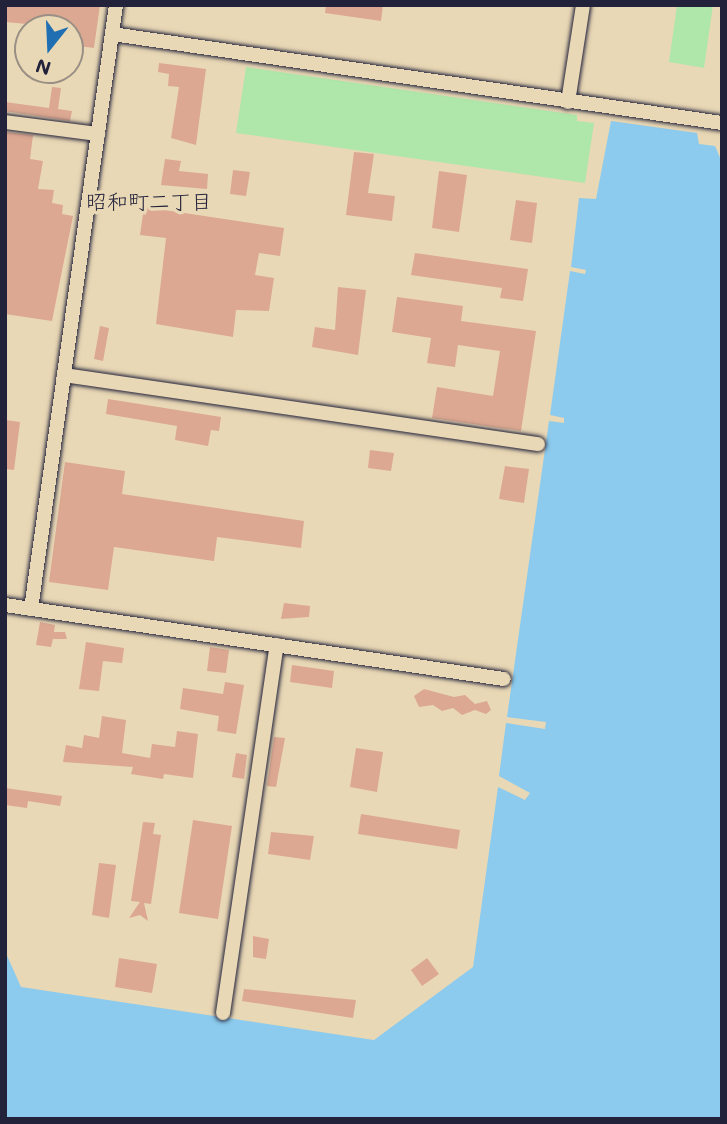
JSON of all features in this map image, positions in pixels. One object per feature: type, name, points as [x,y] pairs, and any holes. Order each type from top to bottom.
[{"type":"street","points":[[31,609],[116,5]]},
{"type":"street","points":[[568,102],[583,5]]},
{"type":"street","points":[[112,34],[568,102],[722,122]]},
{"type":"street","points":[[5,122],[98,134]]},
{"type":"street","points":[[64,375],[538,444]]},
{"type":"street","points":[[5,605],[505,679]]},
{"type":"street","points":[[223,1013],[277,645]]},
{"type":"path","points":[[720,298],[722,291]]},
{"type":"green space","points":[[677,5],[713,5],[704,68],[669,62]]},
{"type":"green space","points":[[246,67],[577,115],[577,121],[594,123],[585,183],[236,133]]},
{"type":"water","points":[[611,121],[697,133],[699,144],[715,146],[722,162],[722,1119],[5,1119],[5,951],[21,987],[374,1040],[473,967],[498,787],[525,800],[530,793],[499,776],[506,723],[545,729],[546,722],[507,717],[549,421],[564,423],[564,418],[550,415],[570,271],[585,274],[586,270],[571,267],[579,198],[596,199]]},
{"type":"building","points":[[5,5],[100,5],[94,48],[84,47],[84,14],[14,14],[14,23],[5,22]]},
{"type":"building","points":[[326,5],[383,5],[381,21],[325,13]]},
{"type":"building","points":[[159,63],[206,69],[196,145],[171,138],[179,87],[168,86],[169,74],[158,72]]},
{"type":"building","points":[[52,87],[61,88],[58,109],[72,111],[70,121],[5,111],[5,102],[49,108]]},
{"type":"building","points":[[5,132],[33,135],[30,159],[43,161],[38,189],[54,190],[52,203],[63,205],[62,214],[73,216],[52,321],[5,314]]},
{"type":"building","points":[[354,152],[374,154],[368,193],[395,196],[392,221],[346,215]]},
{"type":"building","points":[[165,159],[181,161],[179,171],[208,174],[207,189],[161,185]]},
{"type":"building","points":[[233,170],[250,172],[246,196],[230,194]]},
{"type":"building","points":[[439,171],[467,175],[459,232],[432,228]]},
{"type":"building","points":[[516,200],[537,203],[532,243],[510,240]]},
{"type":"building","points":[[144,207],[284,228],[280,256],[259,253],[255,275],[274,278],[269,311],[236,310],[233,337],[156,324],[166,238],[140,235]]},
{"type":"building","points":[[415,253],[528,269],[523,301],[500,298],[502,288],[411,275]]},
{"type":"building","points":[[338,287],[366,290],[358,355],[312,347],[315,327],[335,330]]},
{"type":"building","points":[[397,297],[463,306],[461,321],[536,331],[521,431],[432,418],[437,387],[493,396],[500,351],[458,345],[455,367],[427,363],[431,338],[392,332]]},
{"type":"building","points":[[100,326],[109,328],[103,361],[94,359]]},
{"type":"building","points":[[108,399],[221,417],[219,431],[211,430],[208,446],[175,440],[177,426],[106,414]]},
{"type":"building","points":[[5,420],[20,422],[14,470],[5,469]]},
{"type":"building","points":[[370,450],[394,453],[391,471],[368,468]]},
{"type":"building","points":[[65,462],[125,471],[122,494],[304,521],[301,548],[217,537],[214,561],[114,547],[108,590],[49,582]]},
{"type":"building","points":[[505,466],[529,469],[524,503],[499,499]]},
{"type":"building","points":[[284,603],[310,606],[309,617],[281,619]]},
{"type":"building","points":[[40,622],[55,625],[54,632],[65,632],[67,639],[53,639],[51,647],[36,645]]},
{"type":"building","points":[[86,642],[124,648],[122,663],[103,661],[99,691],[79,689]]},
{"type":"building","points":[[210,647],[229,650],[226,673],[207,671]]},
{"type":"building","points":[[292,665],[334,671],[332,688],[290,682]]},
{"type":"building","points":[[225,682],[244,685],[236,734],[217,731],[219,716],[180,709],[183,688],[223,694]]},
{"type":"building","points":[[424,689],[454,697],[465,695],[475,704],[487,701],[491,710],[486,714],[475,710],[462,715],[453,708],[442,711],[433,705],[419,707],[414,696]]},
{"type":"building","points":[[102,716],[126,720],[122,753],[150,758],[152,744],[175,747],[177,731],[198,734],[193,778],[164,774],[163,779],[131,774],[133,767],[63,762],[66,745],[82,748],[84,735],[99,738]]},
{"type":"building","points":[[274,737],[285,738],[276,787],[267,786]]},
{"type":"building","points":[[356,748],[383,752],[377,792],[350,787]]},
{"type":"building","points":[[236,753],[247,755],[244,779],[232,777]]},
{"type":"building","points":[[5,788],[62,796],[60,806],[28,801],[27,808],[5,805]]},
{"type":"building","points":[[361,814],[460,830],[457,849],[358,834]]},
{"type":"building","points":[[193,820],[232,826],[218,919],[179,913]]},
{"type":"building","points":[[143,822],[155,823],[153,834],[161,835],[151,904],[144,903],[148,921],[140,915],[129,918],[140,902],[131,901]]},
{"type":"building","points":[[271,832],[314,836],[310,860],[268,854]]},
{"type":"building","points":[[99,863],[116,865],[109,918],[92,915]]},
{"type":"building","points":[[253,936],[269,939],[266,959],[253,957]]},
{"type":"building","points":[[119,958],[157,964],[152,993],[115,987]]},
{"type":"building","points":[[427,958],[439,974],[422,986],[411,970]]},
{"type":"building","points":[[244,989],[356,1000],[353,1018],[242,1001]]},
{"type":"district","name":"昭和町二丁目","points":[[149,201]]}]
